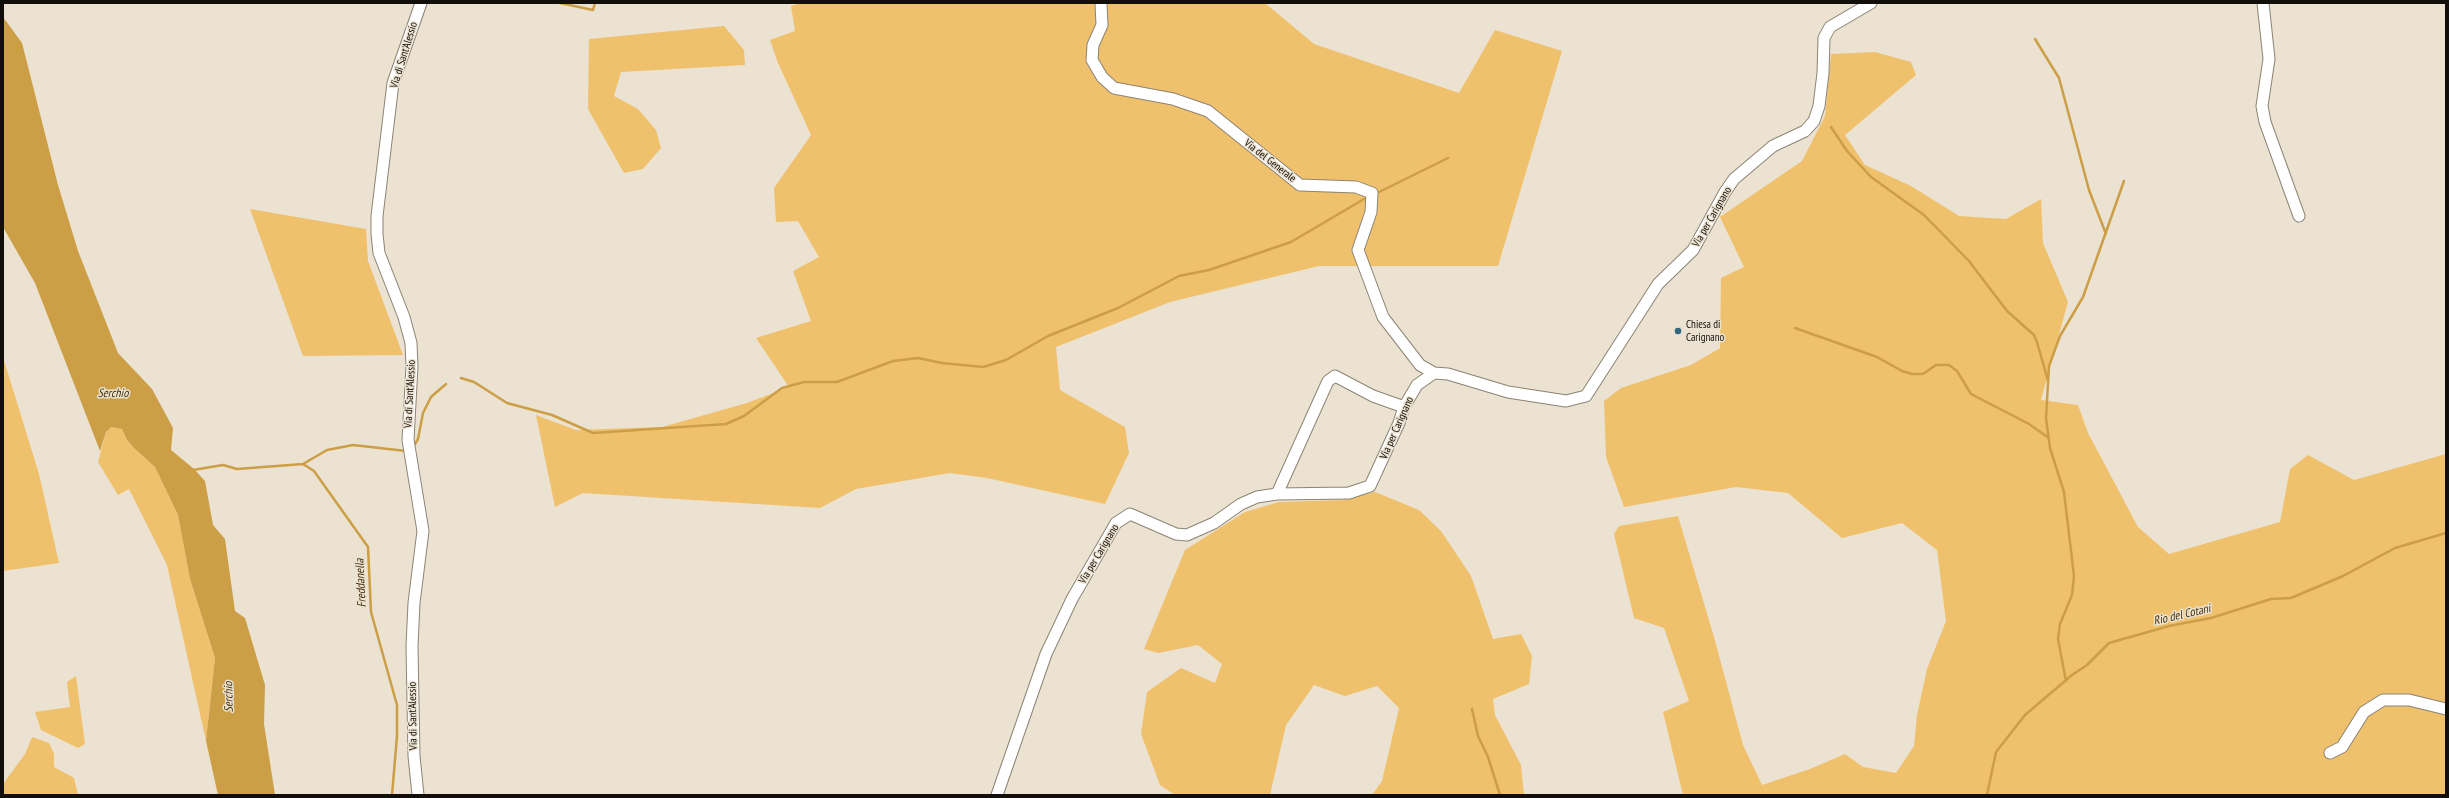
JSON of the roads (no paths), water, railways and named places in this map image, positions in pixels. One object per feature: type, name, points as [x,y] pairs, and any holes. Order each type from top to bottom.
[{"type":"street","name":"Via di Sant'Alessio","points":[[418,795],[414,756],[412,646],[414,603],[423,531],[408,440],[412,366],[411,343],[404,316],[379,253],[377,234],[393,83],[421,3]]},
{"type":"street","name":"Via del Generale","points":[[1101,3],[1102,25],[1093,45],[1092,60],[1102,77],[1114,88],[1173,99],[1208,111],[1300,185],[1356,187],[1372,193],[1371,212],[1358,250],[1384,317],[1420,364],[1434,373]]},
{"type":"street","name":"Via per Carignano","points":[[997,795],[1046,654],[1072,600],[1116,523],[1130,514],[1176,534],[1187,535],[1214,523],[1241,504],[1257,497],[1277,494],[1349,493],[1370,486],[1399,423],[1404,407],[1417,385],[1434,373],[1448,374],[1508,392],[1559,400],[1566,401],[1586,396],[1658,284],[1693,250],[1725,192],[1734,179],[1773,146],[1805,131],[1814,121],[1819,106],[1823,73],[1824,38],[1830,28],[1871,3]]},
{"type":"street","points":[[2263,3],[2268,59],[2262,106],[2265,122],[2299,216]]},
{"type":"street","points":[[1277,494],[1328,381],[1335,376],[1373,396],[1404,407]]},
{"type":"street","points":[[2330,753],[2342,746],[2364,712],[2383,700],[2409,700],[2446,710]]},
{"type":"water","name":"Serchio","points":[[3,17],[22,43],[58,185],[78,251],[118,353],[152,389],[173,428],[171,450],[194,469],[205,481],[213,525],[225,539],[235,611],[245,618],[265,685],[264,724],[275,795],[218,795],[206,741],[215,658],[190,579],[178,515],[155,467],[127,440],[122,429],[111,427],[106,432],[100,451],[35,283],[3,227]]},
{"type":"waterway","points":[[560,3],[593,10],[595,3]]},
{"type":"waterway","points":[[2035,39],[2059,78],[2089,190],[2106,234]]},
{"type":"waterway","points":[[1831,127],[1847,151],[1871,177],[1924,215],[1969,261],[2007,311],[2034,335],[2048,381]]},
{"type":"waterway","points":[[1375,194],[1448,158]]},
{"type":"waterway","points":[[2066,681],[2058,639],[2060,624],[2072,595],[2074,576],[2064,492],[2050,448],[2046,418],[2049,366],[2060,336],[2083,297],[2124,181]]},
{"type":"waterway","points":[[461,378],[474,382],[507,403],[552,415],[593,433],[726,424],[744,416],[782,388],[804,382],[837,382],[893,361],[918,358],[942,363],[983,367],[1006,360],[1048,336],[1118,308],[1179,276],[1209,270],[1291,242],[1364,199]]},
{"type":"waterway","points":[[1795,328],[1877,357],[1902,371],[1912,374],[1923,374],[1936,365],[1949,365],[1957,371],[1971,394],[2029,424],[2049,438]]},
{"type":"waterway","points":[[413,447],[418,439],[423,413],[431,397],[446,384]]},
{"type":"waterway","points":[[303,464],[327,450],[353,445],[406,451]]},
{"type":"waterway","name":"Freddanella","points":[[193,470],[223,465],[237,469],[303,464],[314,471],[368,547],[371,612],[397,705],[397,736],[392,795]]},
{"type":"waterway","name":"Rio del Cotani","points":[[1987,795],[1996,752],[2025,715],[2072,675],[2087,665],[2109,643],[2169,626],[2211,618],[2271,599],[2291,598],[2343,576],[2395,548],[2446,533]]},
{"type":"waterway","points":[[1472,709],[1478,736],[1488,757],[1500,795]]},
{"type":"place","name":"Chiesa di Carignano","points":[[1678,331]]}]
